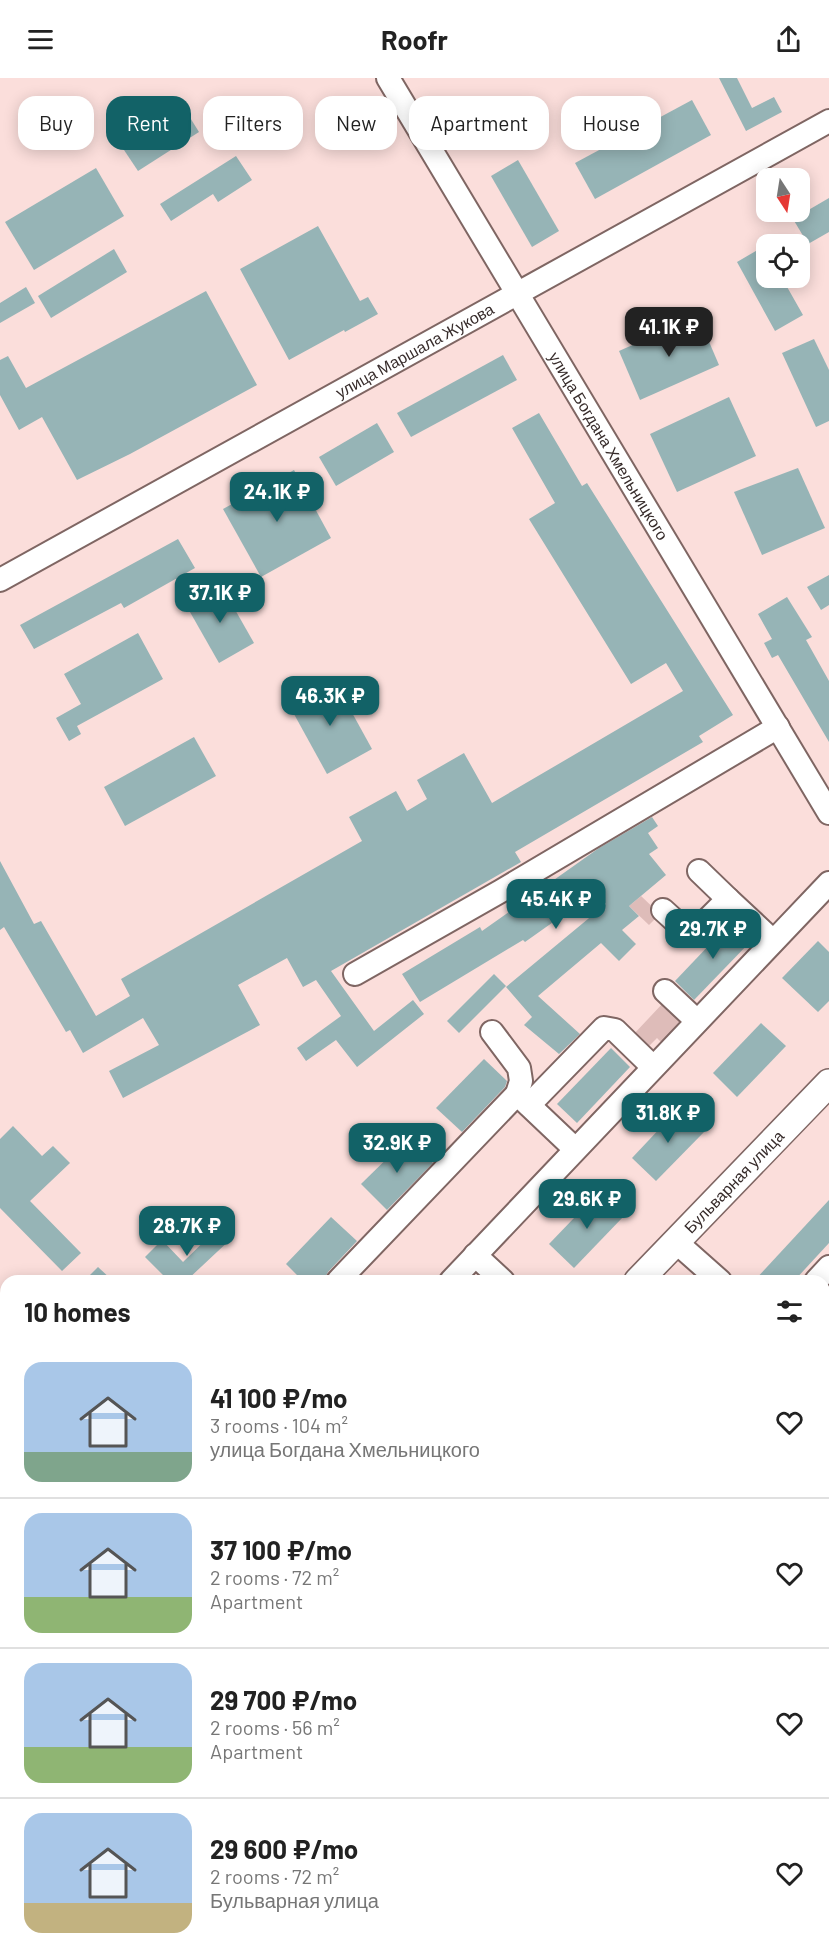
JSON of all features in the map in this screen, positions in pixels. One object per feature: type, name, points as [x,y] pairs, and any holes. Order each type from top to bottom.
[{"type":"main road","name":"Бульварная улица","points":[[645,1275],[829,1083]]},
{"type":"street","name":"улица Богдана Хмельницкого","points":[[388,78],[829,813]]},
{"type":"street","name":"улица Маршала Жукова","points":[[0,580],[829,120]]},
{"type":"street","points":[[355,974],[501,891],[778,727]]},
{"type":"street","points":[[699,871],[773,941]]},
{"type":"street","points":[[457,1275],[773,941],[826,891]]},
{"type":"street","points":[[663,910],[685,930],[695,932],[728,899]]},
{"type":"street","points":[[665,991],[697,1021]]},
{"type":"street","points":[[344,1275],[523,1100],[604,1028],[615,1030],[653,1067]]},
{"type":"street","points":[[492,1032],[519,1068],[523,1100],[575,1149]]},
{"type":"street","points":[[676,1242],[713,1275]]},
{"type":"street","points":[[475,1255],[497,1275]]},
{"type":"shaded area","points":[[641,896],[660,914],[649,925],[629,906]]},
{"type":"shaded area","points":[[664,1002],[684,1021],[662,1043],[657,1038],[647,1048],[633,1035]]},
{"type":"building","points":[[719,78],[737,78],[752,108],[774,97],[782,112],[746,131]]},
{"type":"building","points":[[692,100],[711,135],[595,199],[575,163],[599,150],[661,150],[661,117]]},
{"type":"building","points":[[191,119],[199,132],[191,137]]},
{"type":"building","points":[[124,150],[171,150],[138,171]]},
{"type":"building","points":[[236,156],[252,180],[218,202],[213,194],[171,221],[160,204]]},
{"type":"building","points":[[518,160],[559,231],[532,247],[491,176]]},
{"type":"building","points":[[96,168],[124,216],[34,270],[5,222]]},
{"type":"building","points":[[829,198],[829,232],[810,243],[810,234],[802,234],[795,222],[810,222],[810,209]]},
{"type":"building","points":[[318,226],[360,301],[368,297],[378,314],[289,360],[240,269]]},
{"type":"building","points":[[114,249],[127,272],[51,318],[38,296]]},
{"type":"building","points":[[756,251],[756,288],[788,288],[803,315],[775,331],[737,262]]},
{"type":"building","points":[[26,287],[35,303],[0,323],[0,303]]},
{"type":"building","points":[[206,291],[257,385],[77,480],[42,417],[19,430],[0,395],[0,360],[8,356],[26,388]]},
{"type":"building","points":[[698,316],[719,365],[640,400],[619,351]]},
{"type":"building","points":[[814,339],[829,370],[829,421],[816,427],[782,353]]},
{"type":"building","points":[[503,355],[517,380],[411,437],[397,413]]},
{"type":"building","points":[[729,397],[756,456],[677,492],[650,434]]},
{"type":"building","points":[[539,413],[582,486],[587,483],[733,715],[699,736],[703,742],[515,852],[521,862],[331,971],[374,1031],[413,1000],[424,1014],[357,1067],[336,1040],[306,1061],[297,1048],[341,1016],[316,980],[303,987],[287,958],[238,985],[260,1025],[123,1098],[109,1071],[159,1045],[143,1018],[83,1053],[70,1030],[66,1032],[4,927],[0,930],[0,861],[34,924],[41,921],[96,1016],[130,996],[121,979],[362,841],[349,817],[396,791],[407,811],[427,799],[417,780],[464,753],[492,803],[683,691],[666,663],[631,684],[529,519],[555,503],[512,428]]},
{"type":"building","points":[[377,423],[394,452],[336,486],[319,457]]},
{"type":"building","points":[[798,468],[825,528],[762,555],[734,492]]},
{"type":"building","points":[[294,470],[331,538],[261,577],[223,509]]},
{"type":"building","points":[[178,539],[195,568],[124,608],[121,603],[34,649],[20,625]]},
{"type":"building","points":[[829,575],[829,605],[821,610],[807,587]]},
{"type":"building","points":[[221,585],[254,643],[219,663],[186,605]]},
{"type":"building","points":[[787,597],[812,637],[806,640],[829,681],[829,742],[778,655],[772,658],[764,643],[772,639],[758,614]]},
{"type":"building","points":[[138,633],[163,679],[77,726],[81,734],[69,741],[56,718],[81,704],[64,674]]},
{"type":"building","points":[[334,680],[372,749],[327,774],[289,705]]},
{"type":"building","points":[[194,737],[216,776],[125,826],[104,787]]},
{"type":"building","points":[[652,817],[658,826],[648,833],[658,848],[649,854],[666,875],[629,906],[639,916],[622,930],[636,944],[619,961],[601,943],[538,996],[580,1034],[559,1054],[524,1025],[532,1017],[506,987],[606,904],[597,891],[525,942],[523,940],[420,1002],[402,974],[480,927],[482,931],[599,848]]},
{"type":"building","points":[[732,921],[752,940],[694,1000],[675,981]]},
{"type":"building","points":[[818,941],[829,952],[829,1001],[818,1012],[782,978]]},
{"type":"building","points":[[494,974],[506,986],[459,1033],[447,1021]]},
{"type":"building","points":[[761,1023],[786,1046],[737,1097],[713,1073]]},
{"type":"building","points":[[611,1048],[630,1067],[577,1123],[557,1104]]},
{"type":"building","points":[[484,1059],[507,1081],[505,1087],[462,1132],[436,1108]]},
{"type":"building","points":[[680,1107],[705,1131],[656,1181],[632,1158]]},
{"type":"building","points":[[13,1126],[42,1156],[53,1146],[70,1163],[30,1201],[81,1253],[62,1271],[0,1208],[0,1139]]},
{"type":"building","points":[[408,1138],[433,1163],[387,1210],[361,1184]]},
{"type":"building","points":[[599,1192],[624,1216],[574,1268],[549,1244]]},
{"type":"building","points":[[829,1200],[829,1243],[800,1275],[760,1275]]},
{"type":"building","points":[[331,1217],[357,1241],[326,1275],[297,1275],[286,1264]]},
{"type":"building","points":[[221,1225],[233,1237],[192,1275],[163,1275],[145,1257],[162,1240],[183,1262]]},
{"type":"building","points":[[98,1267],[107,1275],[90,1275]]}]
